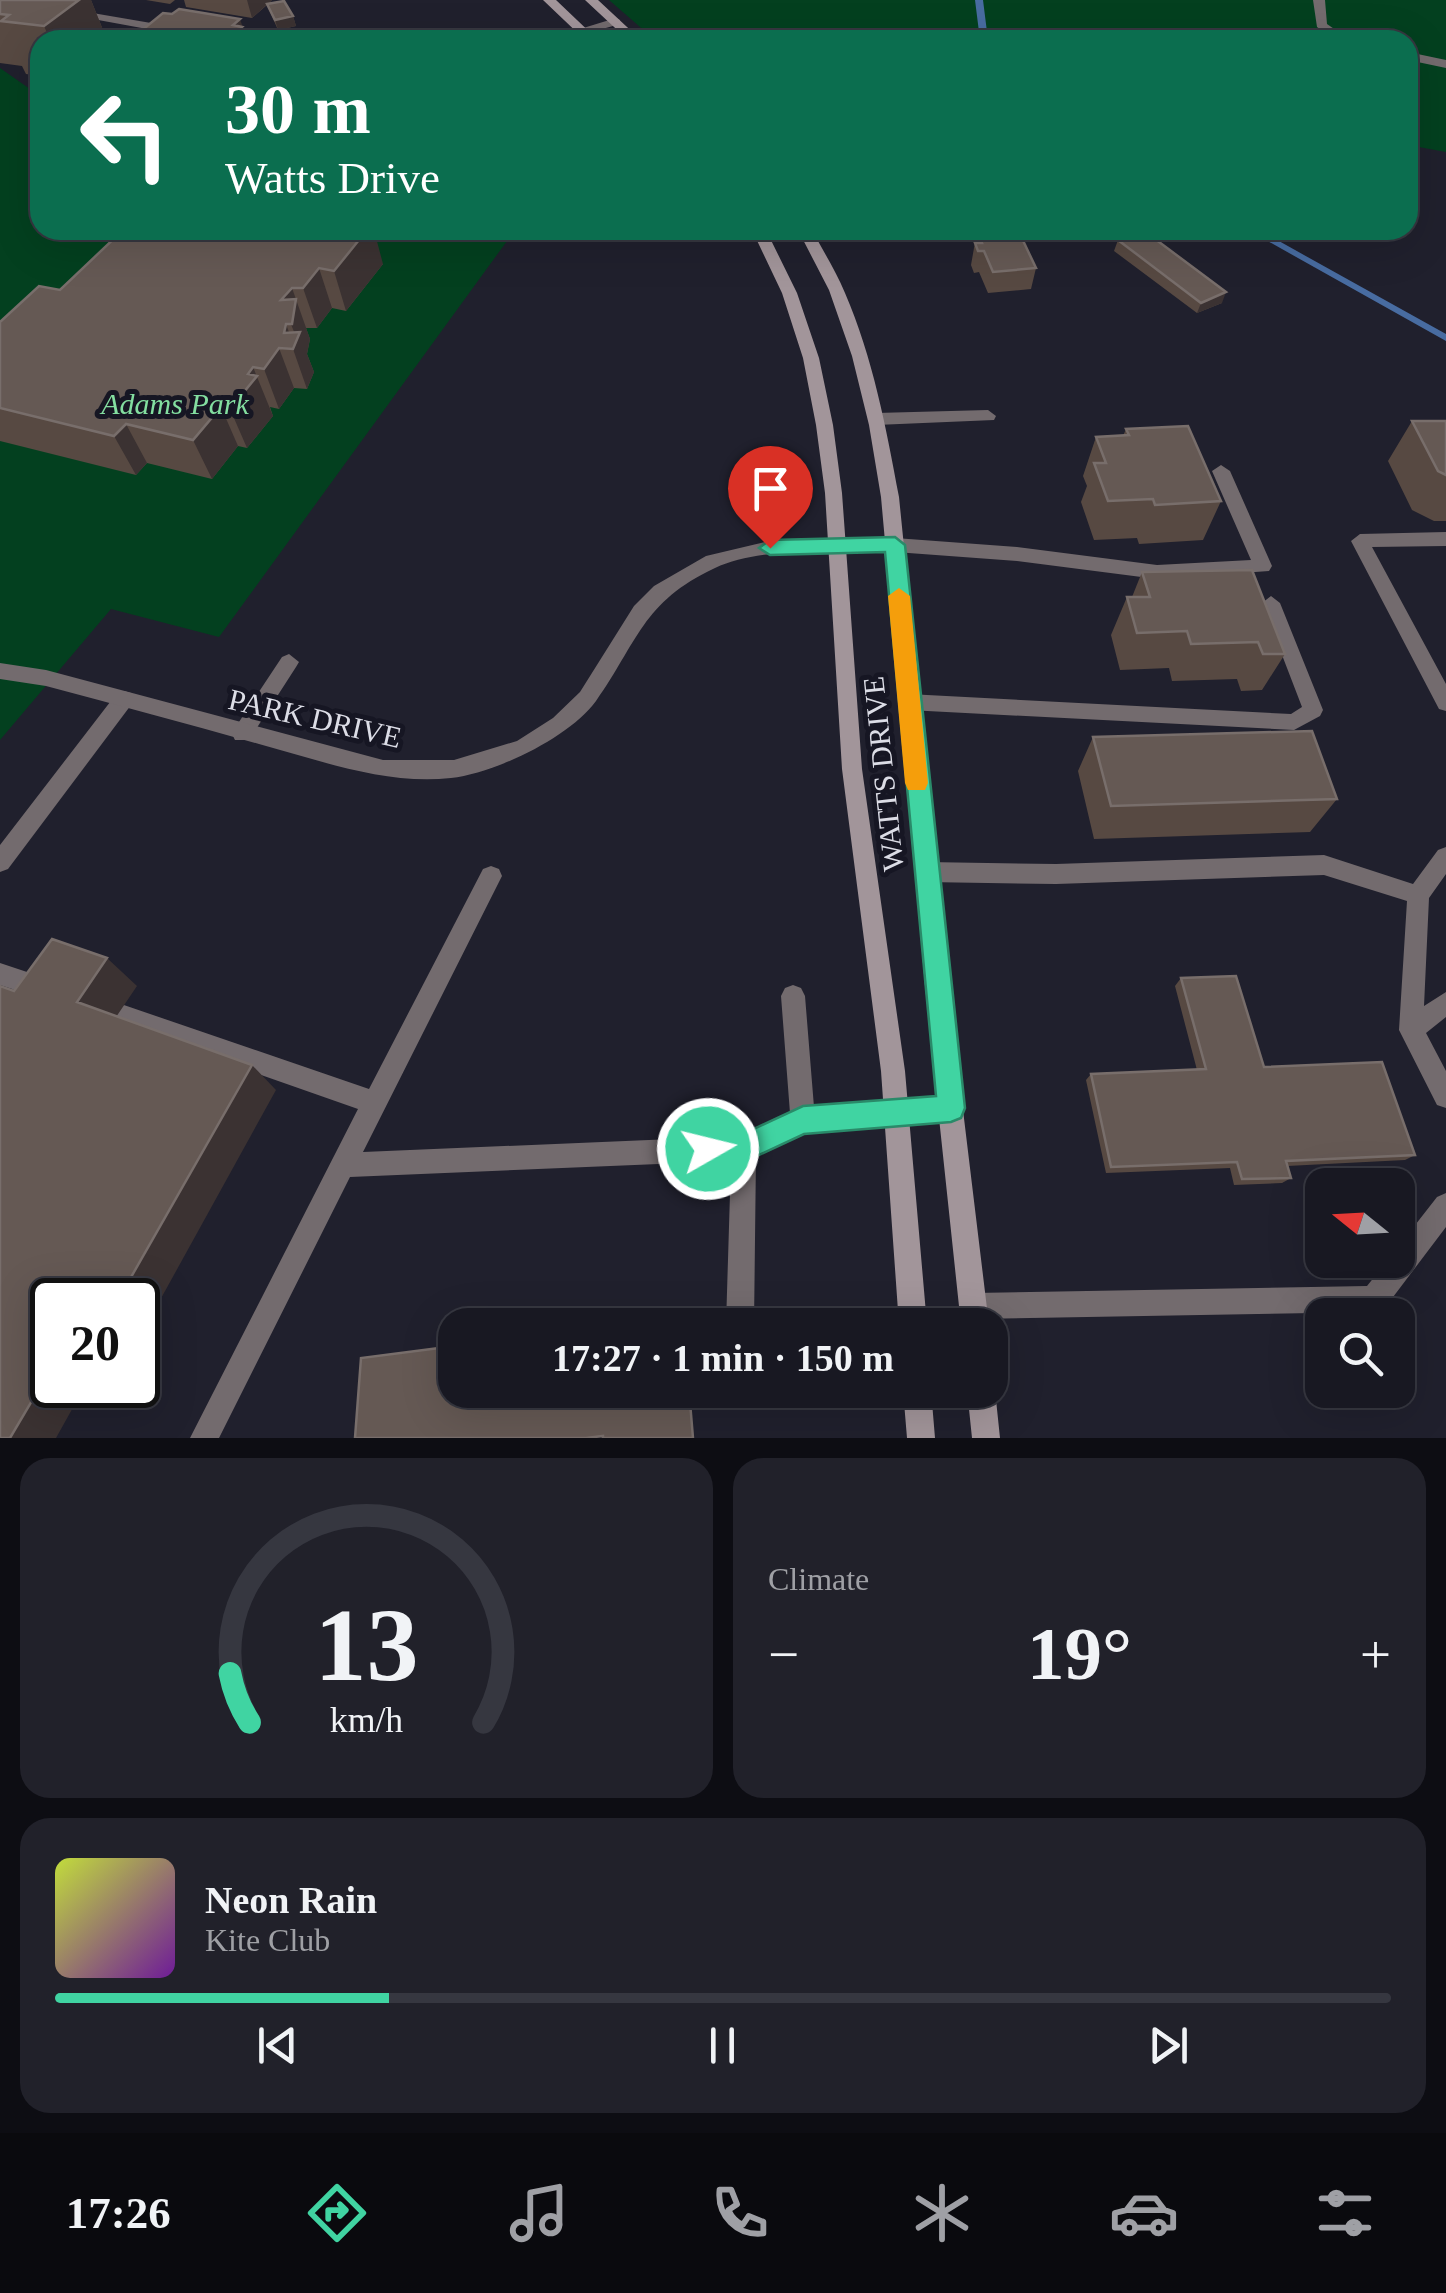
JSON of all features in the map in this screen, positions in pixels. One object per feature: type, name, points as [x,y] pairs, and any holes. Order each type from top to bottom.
[{"type":"main road","points":[[549,0],[582,30]]},
{"type":"main road","points":[[591,0],[625,30]]},
{"type":"main road","name":"WATTS DRIVE","points":[[764,240],[796,304],[817,377],[829,451],[852,766],[897,1112],[912,1308]]},
{"type":"main road","name":"WATTS DRIVE","points":[[811,240],[824,262],[855,341],[876,419],[895,545],[908,702],[973,1308]]},
{"type":"main road","points":[[918,1408],[921,1438]]},
{"type":"main road","points":[[984,1408],[986,1438]]},
{"type":"street","points":[[1318,0],[1320,25],[1328,30]]},
{"type":"street","points":[[55,10],[170,30]]},
{"type":"street","points":[[600,30],[616,22]]},
{"type":"street","points":[[1418,58],[1446,64]]},
{"type":"street","points":[[876,419],[988,416]]},
{"type":"street","name":"PARK DRIVE","points":[[0,672],[46,678],[383,770],[454,770],[523,747],[560,724],[587,698],[640,611],[686,574],[743,552],[837,544],[895,545],[1017,554],[1157,572],[1262,566],[1221,470]]},
{"type":"street","points":[[1446,539],[1360,541],[1446,703]]},
{"type":"street","points":[[908,702],[1294,722],[1313,710],[1271,603]]},
{"type":"street","points":[[242,734],[289,662]]},
{"type":"street","points":[[0,862],[124,700]]},
{"type":"street","points":[[1446,857],[1418,895],[1411,1030],[1446,1096]]},
{"type":"street","points":[[926,872],[1056,874],[1324,865],[1418,895]]},
{"type":"street","points":[[204,1438],[490,876]]},
{"type":"street","points":[[0,974],[64,995]]},
{"type":"street","points":[[794,996],[803,1120]]},
{"type":"street","points":[[1411,1030],[1446,1003]]},
{"type":"street","points":[[118,1014],[376,1103]]},
{"type":"street","points":[[343,1165],[744,1148],[803,1120],[951,1108]]},
{"type":"street","points":[[740,1308],[744,1148]]},
{"type":"street","points":[[1008,1314],[1374,1298],[1446,1206]]},
{"type":"green space","points":[[609,0],[1446,0],[1446,152],[1418,147],[1418,30],[644,30]]},
{"type":"green space","name":"Adams Park","points":[[0,68],[30,89],[30,240],[508,240],[219,637],[111,609],[0,740]]},
{"type":"building","points":[[0,0],[79,0],[44,26],[1,21],[9,15],[0,14]]},
{"type":"building","points":[[284,1],[293,16],[275,20],[267,4]]},
{"type":"building","points":[[179,9],[240,19],[233,25],[242,27],[142,30],[163,13],[172,14]]},
{"type":"building","points":[[112,240],[359,240],[334,271],[319,268],[303,288],[292,288],[281,300],[296,299],[292,324],[286,324],[284,333],[300,332],[293,349],[279,348],[264,369],[253,367],[248,374],[257,376],[230,409],[221,407],[193,440],[126,424],[114,436],[0,408],[0,322],[39,286],[60,290]]},
{"type":"building","points":[[981,240],[1023,240],[1036,268],[993,272],[984,251],[978,251],[975,243],[982,243]]},
{"type":"building","points":[[1118,240],[1156,240],[1226,292],[1201,303]]},
{"type":"building","points":[[1412,421],[1446,421],[1446,475],[1438,471]]},
{"type":"building","points":[[1188,426],[1221,501],[1155,505],[1153,499],[1108,501],[1094,463],[1106,463],[1096,437],[1129,435],[1126,429]]},
{"type":"building","points":[[1252,570],[1285,654],[1263,654],[1258,642],[1191,644],[1187,631],[1137,633],[1127,597],[1150,597],[1142,572]]},
{"type":"building","points":[[1312,731],[1337,799],[1111,806],[1093,737]]},
{"type":"building","points":[[52,939],[107,958],[77,1002],[252,1065],[131,1278],[30,1278],[30,1404],[10,1438],[0,1438],[0,986],[14,991]]},
{"type":"building","points":[[1236,976],[1264,1067],[1382,1062],[1415,1155],[1286,1161],[1291,1178],[1242,1179],[1237,1162],[1111,1167],[1091,1074],[1206,1069],[1181,978]]},
{"type":"building","points":[[438,1348],[438,1408],[690,1408],[693,1438],[355,1438],[361,1358]]},
{"type":"waterway","points":[[979,0],[983,30]]},
{"type":"waterway","points":[[1270,240],[1446,338]]},
{"type":"slow traffic","points":[[899,596],[917,783]]},
{"type":"route","points":[[708,1149],[744,1148],[803,1120],[951,1108],[895,545],[770,548]]}]
